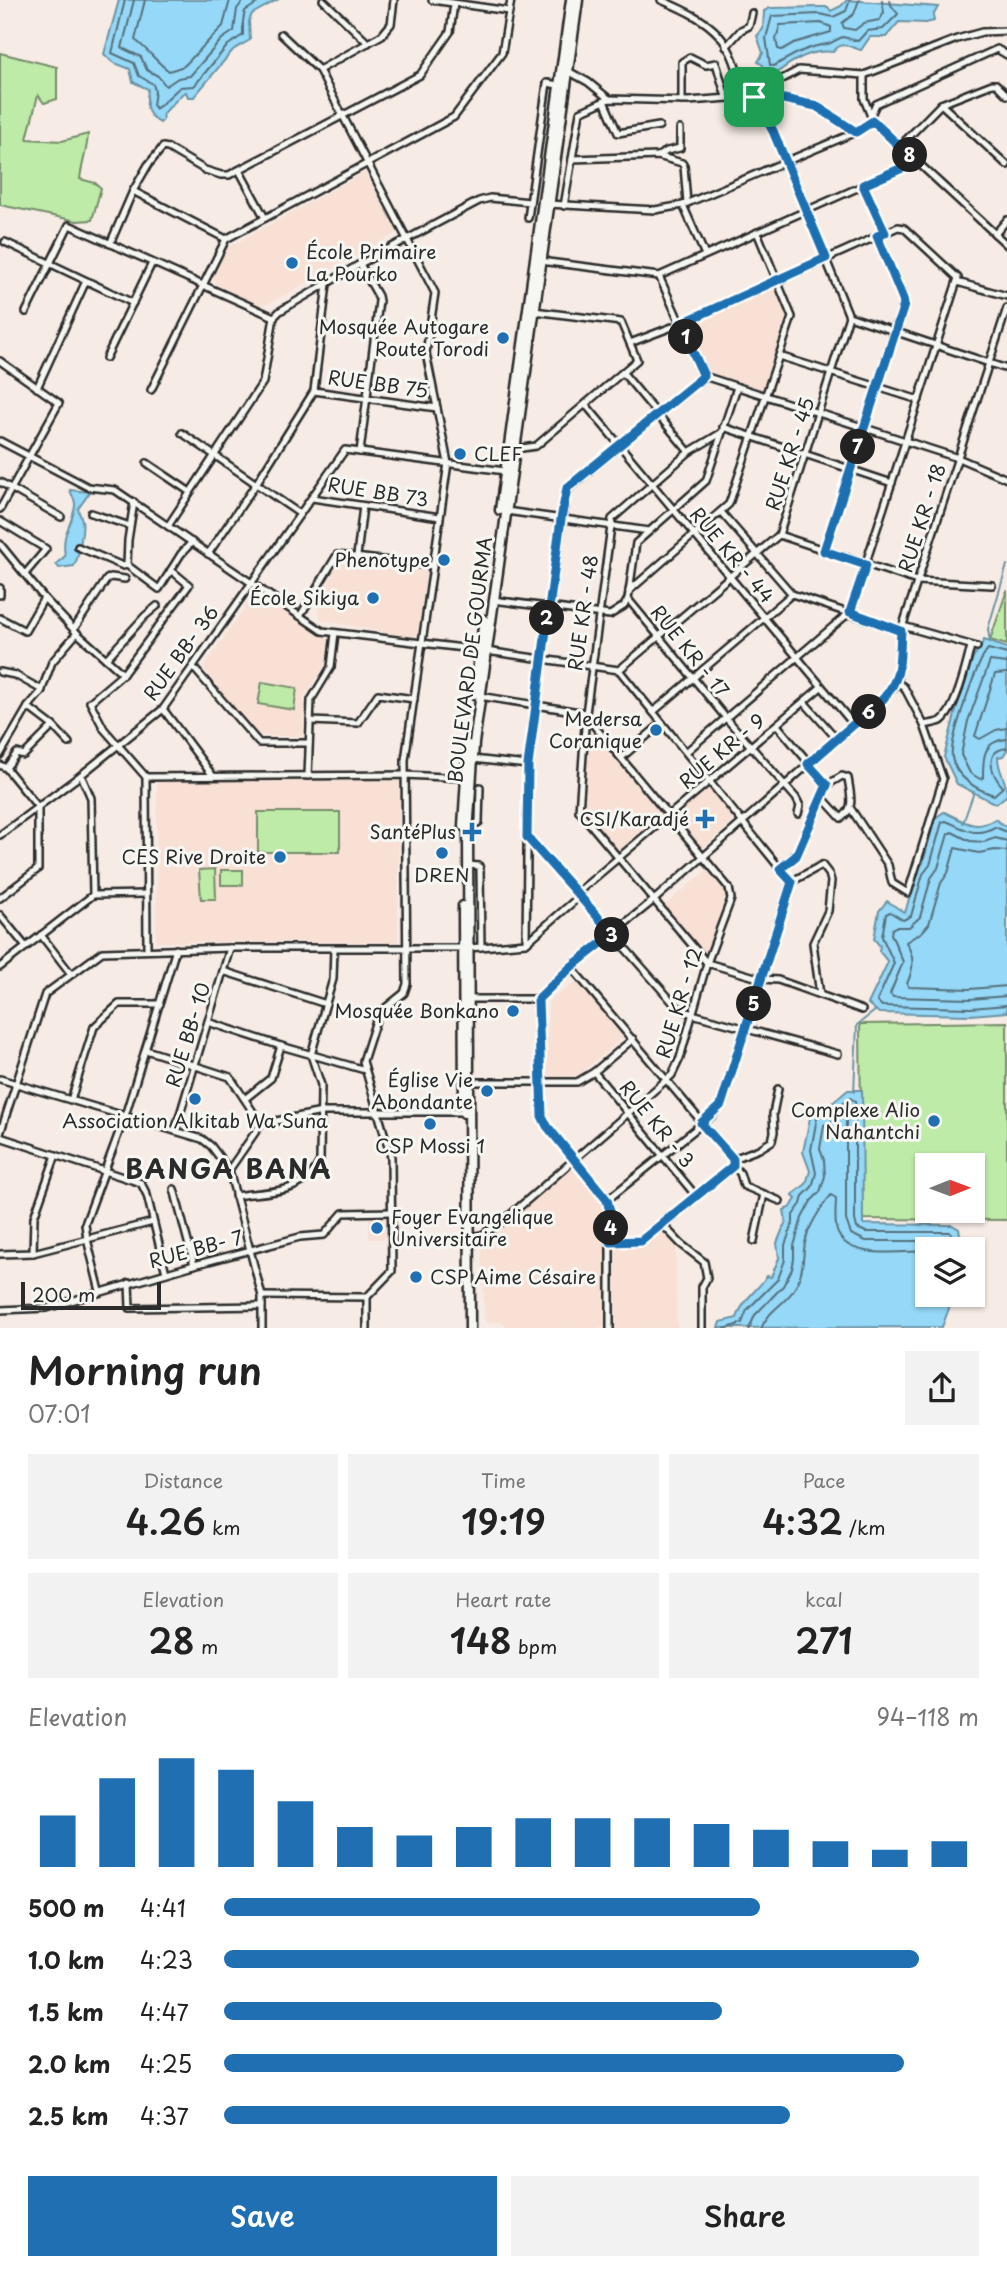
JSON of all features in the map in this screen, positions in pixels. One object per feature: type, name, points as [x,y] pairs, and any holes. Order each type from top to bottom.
[{"type":"highway","name":"BOULEVARD DE GOURMA","points":[[467,1328],[470,1237],[470,999],[466,948],[472,759],[483,650],[493,600],[548,204],[571,0]]},
{"type":"highway","name":"BOULEVARD DE GOURMA","points":[[467,1328],[464,1112],[465,778],[558,85],[564,70],[578,0]]},
{"type":"street","points":[[323,0],[369,43]]},
{"type":"street","points":[[319,70],[382,35],[390,25],[394,0]]},
{"type":"street","points":[[432,0],[509,10]]},
{"type":"street","points":[[151,390],[226,239],[458,113],[502,53],[511,0]]},
{"type":"street","points":[[661,0],[709,25],[738,69],[743,97]]},
{"type":"street","points":[[110,244],[133,191],[148,164],[163,147],[215,174],[229,175],[420,75],[450,32],[454,4]]},
{"type":"street","points":[[726,47],[750,24],[752,13]]},
{"type":"street","points":[[753,96],[799,70],[864,75],[957,39],[982,32],[1007,31]]},
{"type":"street","points":[[281,34],[319,70],[435,293],[426,349],[448,463],[405,760],[407,989],[378,1014],[363,1061],[391,1157],[392,1271],[367,1297],[367,1328]]},
{"type":"street","points":[[548,204],[655,209],[685,204],[856,132],[872,118],[876,104],[998,50],[1007,55]]},
{"type":"street","points":[[682,101],[682,62],[690,57],[705,64],[716,63],[726,97]]},
{"type":"street","points":[[564,70],[588,82],[606,100],[618,133],[659,126]]},
{"type":"street","points":[[864,75],[864,99],[872,118],[1007,246]]},
{"type":"street","points":[[528,218],[547,83],[558,85]]},
{"type":"street","points":[[900,146],[941,104],[992,84],[1007,94]]},
{"type":"street","points":[[753,96],[786,161],[849,316],[1007,369]]},
{"type":"street","points":[[564,206],[581,110],[606,100],[682,101],[753,96],[784,99],[816,106],[856,132]]},
{"type":"street","points":[[941,104],[1007,165]]},
{"type":"street","points":[[658,156],[680,148],[680,129]]},
{"type":"street","points":[[572,159],[658,156],[684,164],[685,204],[705,255]]},
{"type":"street","points":[[540,261],[659,276],[916,162]]},
{"type":"street","points":[[239,170],[265,218]]},
{"type":"street","points":[[863,185],[885,233]]},
{"type":"street","points":[[133,191],[226,239]]},
{"type":"street","points":[[168,526],[263,382],[274,317],[280,311],[360,264],[479,201],[490,198],[530,202]]},
{"type":"street","points":[[995,234],[1007,220]]},
{"type":"street","points":[[26,312],[69,225],[274,317]]},
{"type":"street","points":[[630,343],[680,324],[898,227],[904,228],[958,278],[850,612],[685,752]]},
{"type":"street","points":[[629,591],[731,502],[792,315],[757,232]]},
{"type":"street","points":[[824,551],[904,305],[877,236]]},
{"type":"street","points":[[5,242],[134,303]]},
{"type":"street","points":[[106,358],[152,263]]},
{"type":"street","points":[[360,264],[379,301],[360,452],[505,471]]},
{"type":"street","points":[[659,276],[704,376],[958,458],[1007,478]]},
{"type":"street","points":[[37,388],[86,281]]},
{"type":"street","points":[[957,282],[1007,296]]},
{"type":"street","points":[[208,554],[314,391],[327,284]]},
{"type":"street","name":"RUE KR - 18","points":[[897,682],[902,628],[1007,308]]},
{"type":"street","points":[[515,449],[536,446],[624,374],[637,360],[622,323],[534,311]]},
{"type":"street","name":"RUE KR - 45","points":[[618,670],[779,535],[849,316]]},
{"type":"street","points":[[779,356],[919,400]]},
{"type":"street","points":[[0,361],[59,404],[0,509]]},
{"type":"street","points":[[624,374],[689,452]]},
{"type":"street","points":[[166,1273],[141,1183],[0,1136],[45,994],[102,952],[230,948],[466,948],[526,943],[528,765],[567,488],[704,376]]},
{"type":"street","points":[[493,600],[612,615],[628,599],[636,543],[706,481],[737,387]]},
{"type":"street","name":"RUE BB 75","points":[[314,391],[437,408]]},
{"type":"street","name":"RUE KR - 44","points":[[586,405],[854,726]]},
{"type":"street","points":[[653,484],[689,452],[722,430],[892,483]]},
{"type":"street","points":[[182,433],[300,514]]},
{"type":"street","points":[[0,441],[88,487],[111,489],[134,502],[322,631],[483,650],[618,670],[792,882]]},
{"type":"street","name":"RUE BB- 36","points":[[0,835],[120,745],[163,709],[345,450],[360,452]]},
{"type":"street","points":[[147,463],[190,492]]},
{"type":"street","points":[[0,482],[61,517]]},
{"type":"street","name":"RUE KR - 48","points":[[653,484],[613,518],[611,526],[586,714],[579,811],[707,963]]},
{"type":"street","name":"RUE BB 73","points":[[312,498],[440,517]]},
{"type":"street","points":[[127,565],[134,502]]},
{"type":"street","points":[[357,556],[362,506]]},
{"type":"street","points":[[505,511],[649,531]]},
{"type":"street","points":[[721,512],[792,594],[974,647],[961,686],[945,716],[940,721],[924,725]]},
{"type":"street","points":[[91,513],[130,526]]},
{"type":"street","points":[[0,521],[46,549],[25,574]]},
{"type":"street","points":[[779,535],[918,581],[992,585]]},
{"type":"street","points":[[78,547],[123,566],[127,565],[159,589],[181,554],[192,542]]},
{"type":"street","points":[[0,544],[75,631],[123,674]]},
{"type":"street","points":[[300,616],[336,556],[357,556],[433,566]]},
{"type":"street","points":[[147,949],[146,777],[104,729],[90,702],[123,674],[188,585],[171,570]]},
{"type":"street","points":[[0,755],[28,707],[42,690],[52,662],[107,579],[125,579]]},
{"type":"street","points":[[0,589],[0,595]]},
{"type":"street","points":[[653,712],[792,594]]},
{"type":"street","points":[[0,618],[26,631],[44,598]]},
{"type":"street","name":"RUE KR - 17","points":[[628,599],[799,802],[798,814]]},
{"type":"street","points":[[106,659],[157,606]]},
{"type":"street","points":[[308,776],[311,700],[331,667],[335,633]]},
{"type":"street","points":[[193,667],[259,743],[309,743]]},
{"type":"street","points":[[0,672],[17,676],[42,690]]},
{"type":"street","points":[[470,999],[538,999],[571,967],[654,900],[808,763],[854,726],[897,682],[904,687],[924,725],[943,779],[908,893],[894,886],[888,865],[850,809]]},
{"type":"street","name":"RUE KR - 9","points":[[526,943],[619,858],[821,687]]},
{"type":"street","points":[[310,722],[358,723],[378,694],[414,699]]},
{"type":"street","points":[[480,696],[586,714],[703,856]]},
{"type":"street","points":[[804,702],[837,739]]},
{"type":"street","points":[[28,707],[53,726],[69,743]]},
{"type":"street","points":[[163,709],[213,776]]},
{"type":"street","points":[[621,758],[662,723]]},
{"type":"street","points":[[777,725],[827,785]]},
{"type":"street","points":[[0,898],[38,869],[38,807],[3,767],[17,753],[24,755],[53,726]]},
{"type":"street","points":[[472,759],[528,765]]},
{"type":"street","points":[[81,775],[91,800],[93,895]]},
{"type":"street","points":[[146,777],[405,775],[465,778]]},
{"type":"street","points":[[780,869],[796,856],[827,785],[842,776],[848,778],[850,809],[846,817],[841,818],[822,797]]},
{"type":"street","points":[[468,828],[478,822],[480,787]]},
{"type":"street","points":[[527,837],[673,1004],[692,1014],[838,1054]]},
{"type":"street","name":"RUE KR - 12","points":[[470,1237],[487,1233],[667,1081],[676,1068],[707,963],[731,898],[729,888],[703,856]]},
{"type":"street","points":[[468,865],[478,866],[480,869],[481,947]]},
{"type":"street","points":[[607,1200],[721,1105],[792,882],[821,865],[831,877],[828,911],[813,943],[820,995]]},
{"type":"street","points":[[0,967],[93,895],[146,894]]},
{"type":"street","points":[[0,915],[26,947]]},
{"type":"street","points":[[469,916],[481,915]]},
{"type":"street","points":[[41,935],[71,974]]},
{"type":"street","name":"RUE BB- 10","points":[[175,1131],[230,948]]},
{"type":"street","points":[[236,1196],[295,1187],[317,1169],[320,1161],[321,1086],[311,1055],[333,979],[334,948]]},
{"type":"street","points":[[100,1291],[86,1239],[86,1219],[125,1116],[176,949]]},
{"type":"street","points":[[707,963],[762,979],[778,980],[862,1010]]},
{"type":"street","points":[[571,967],[701,1123],[740,1173],[744,1186],[780,1201]]},
{"type":"street","points":[[223,971],[326,1004]]},
{"type":"street","points":[[538,999],[542,1116],[547,1126],[607,1200],[611,1215],[610,1328]]},
{"type":"street","points":[[71,1100],[96,1024],[119,1004],[160,1004]]},
{"type":"street","points":[[208,1022],[365,1070]]},
{"type":"street","points":[[470,1082],[577,1082],[594,1072],[633,1040]]},
{"type":"street","points":[[246,1098],[271,1078],[281,1046]]},
{"type":"street","points":[[146,1050],[230,1077],[261,1124]]},
{"type":"street","name":"RUE KR - 3","points":[[594,1072],[696,1196]]},
{"type":"street","points":[[0,1079],[207,1142],[229,1170],[262,1296],[262,1328]]},
{"type":"street","points":[[611,1242],[641,1241],[733,1164],[772,1141],[773,1114],[778,1089]]},
{"type":"street","points":[[229,1170],[261,1124],[322,1112],[464,1112]]},
{"type":"street","points":[[33,1253],[34,1217],[55,1155]]},
{"type":"street","points":[[174,1189],[194,1265]]},
{"type":"street","points":[[754,1241],[764,1194]]},
{"type":"street","name":"RUE BB- 7","points":[[0,1310],[47,1308],[250,1250],[300,1237],[324,1235],[343,1213],[391,1212]]},
{"type":"street","points":[[0,1254],[33,1253],[153,1222]]},
{"type":"street","points":[[662,1224],[705,1264],[707,1279],[701,1293],[702,1328]]},
{"type":"street","points":[[129,1283],[130,1308],[262,1306]]},
{"type":"street","points":[[262,1296],[367,1297]]},
{"type":"shaded area","points":[[365,172],[396,234],[268,304],[258,305],[216,285],[213,276],[223,250]]},
{"type":"shaded area","points":[[777,287],[787,312],[764,390],[707,371],[690,325]]},
{"type":"shaded area","points":[[340,558],[427,570],[417,639],[321,620],[318,606]]},
{"type":"shaded area","points":[[255,592],[321,636],[330,638],[326,664],[304,698],[303,736],[256,736],[203,668]]},
{"type":"shaded area","points":[[592,732],[661,814],[618,851],[582,808],[587,733]]},
{"type":"shaded area","points":[[157,780],[399,781],[398,942],[156,942]]},
{"type":"shaded area","name":"CSI/Karadjé","points":[[708,787],[733,816],[732,822],[702,849],[674,815]]},
{"type":"shaded area","points":[[707,870],[726,893],[709,949],[702,951],[664,906]]},
{"type":"shaded area","points":[[577,982],[624,1037],[580,1074],[559,1079],[547,1075],[548,1001]]},
{"type":"shaded area","points":[[573,1164],[607,1211],[608,1328],[508,1328],[502,1322],[485,1322],[481,1239]]},
{"type":"shaded area","name":"Foyer Evangelique Universitaire","points":[[369,1218],[385,1218],[385,1239],[369,1239]]},
{"type":"shaded area","points":[[662,1227],[676,1245],[677,1328],[616,1328],[616,1244],[642,1244]]},
{"type":"green space","points":[[0,53],[57,67],[57,99],[44,103],[38,95],[27,139],[62,141],[88,134],[80,179],[95,183],[101,188],[92,220],[77,221],[0,205]]},
{"type":"green space","points":[[1007,590],[1007,645],[990,640]]},
{"type":"green space","points":[[262,682],[297,688],[294,710],[258,704]]},
{"type":"green space","points":[[258,812],[340,812],[340,852],[258,852]]},
{"type":"green space","points":[[215,869],[216,899],[201,899],[199,870]]},
{"type":"green space","points":[[221,870],[243,870],[243,885],[221,885]]},
{"type":"green space","name":"Complexe Alio Nahantchi","points":[[1007,1022],[1007,1220],[985,1220],[985,1153],[915,1153],[915,1219],[862,1219],[860,1024]]},
{"type":"water","points":[[119,0],[277,0],[252,14],[249,21],[250,40],[233,50],[194,97],[188,97],[186,92],[182,94],[163,114],[160,123],[149,112],[148,89],[133,82],[130,69],[112,62],[104,54]]},
{"type":"water","points":[[847,0],[938,7],[933,16],[934,21],[899,22],[886,37],[870,37],[861,50],[843,45],[833,52],[824,51],[806,56],[789,64],[766,82],[763,65],[758,62],[763,53],[757,36],[763,29],[764,11],[770,8],[828,7],[831,11]]},
{"type":"water","points":[[70,490],[90,492],[78,509],[82,530],[76,563],[74,566],[59,568],[56,564],[65,556],[66,535],[75,506]]},
{"type":"water","points":[[984,640],[1007,648],[1007,750],[1003,756],[998,757],[1007,795],[996,804],[957,784],[944,757],[960,695],[972,660]]},
{"type":"water","points":[[944,812],[975,825],[995,819],[1007,828],[1007,1012],[971,1015],[879,1013],[868,1004],[888,962],[874,939],[879,911],[887,901],[905,913],[917,870],[923,863],[935,818]]},
{"type":"water","points":[[848,1090],[862,1090],[863,1224],[952,1225],[959,1229],[961,1237],[915,1237],[915,1307],[950,1307],[942,1327],[718,1328],[720,1322],[737,1318],[746,1301],[767,1276],[771,1277],[779,1258],[777,1243],[786,1221],[784,1210],[791,1207],[796,1199],[792,1195],[806,1184],[810,1171],[803,1152],[811,1113],[827,1107]]},
{"type":"waterway","points":[[990,642],[988,629],[1007,565]]},
{"type":"waterway","points":[[963,823],[974,792]]},
{"type":"waterway","points":[[854,1092],[857,1025],[876,1010]]},
{"type":"place","name":"École Primaire La Pourko","points":[[292,263]]},
{"type":"place","name":"Mosquée Autogare Route Torodi","points":[[503,338]]},
{"type":"place","name":"CLEF","points":[[460,454]]},
{"type":"place","name":"Phenotype","points":[[444,560]]},
{"type":"place","name":"École Sikiya","points":[[373,598]]},
{"type":"place","name":"Medersa Coranique","points":[[656,730]]},
{"type":"place","name":"CSI/Karadjé","points":[[705,819]]},
{"type":"place","name":"SantéPlus","points":[[472,832]]},
{"type":"place","name":"DREN","points":[[442,853]]},
{"type":"place","name":"CES Rive Droite","points":[[280,857]]},
{"type":"place","name":"Mosquée Bonkano","points":[[513,1011]]},
{"type":"place","name":"Église Vie Abondante","points":[[487,1091]]},
{"type":"place","name":"Association Alkitab Wa Suna","points":[[195,1099]]},
{"type":"place","name":"Complexe Alio Nahantchi","points":[[934,1121]]},
{"type":"place","name":"CSP Mossi 1","points":[[430,1124]]},
{"type":"place","name":"Foyer Evangelique Universitaire","points":[[377,1228]]},
{"type":"place","name":"CSP Aime Césaire","points":[[416,1277]]},
{"type":"district","name":"BANGA BANA","points":[[229,1170]]},
{"type":"route","points":[[754,97],[784,99],[816,106],[856,132],[873,121],[916,162],[863,185],[885,233],[877,236],[904,302],[824,551],[866,565],[850,612],[901,631],[898,677],[894,687],[883,699],[808,764],[827,785],[796,856],[780,869],[792,882],[746,1030],[721,1105],[701,1123],[733,1159],[732,1168],[641,1241],[611,1242],[611,1215],[607,1200],[547,1126],[542,1116],[538,999],[571,967],[613,934],[527,837],[528,765],[567,488],[704,376],[680,324],[826,258],[773,131],[754,97]]}]
